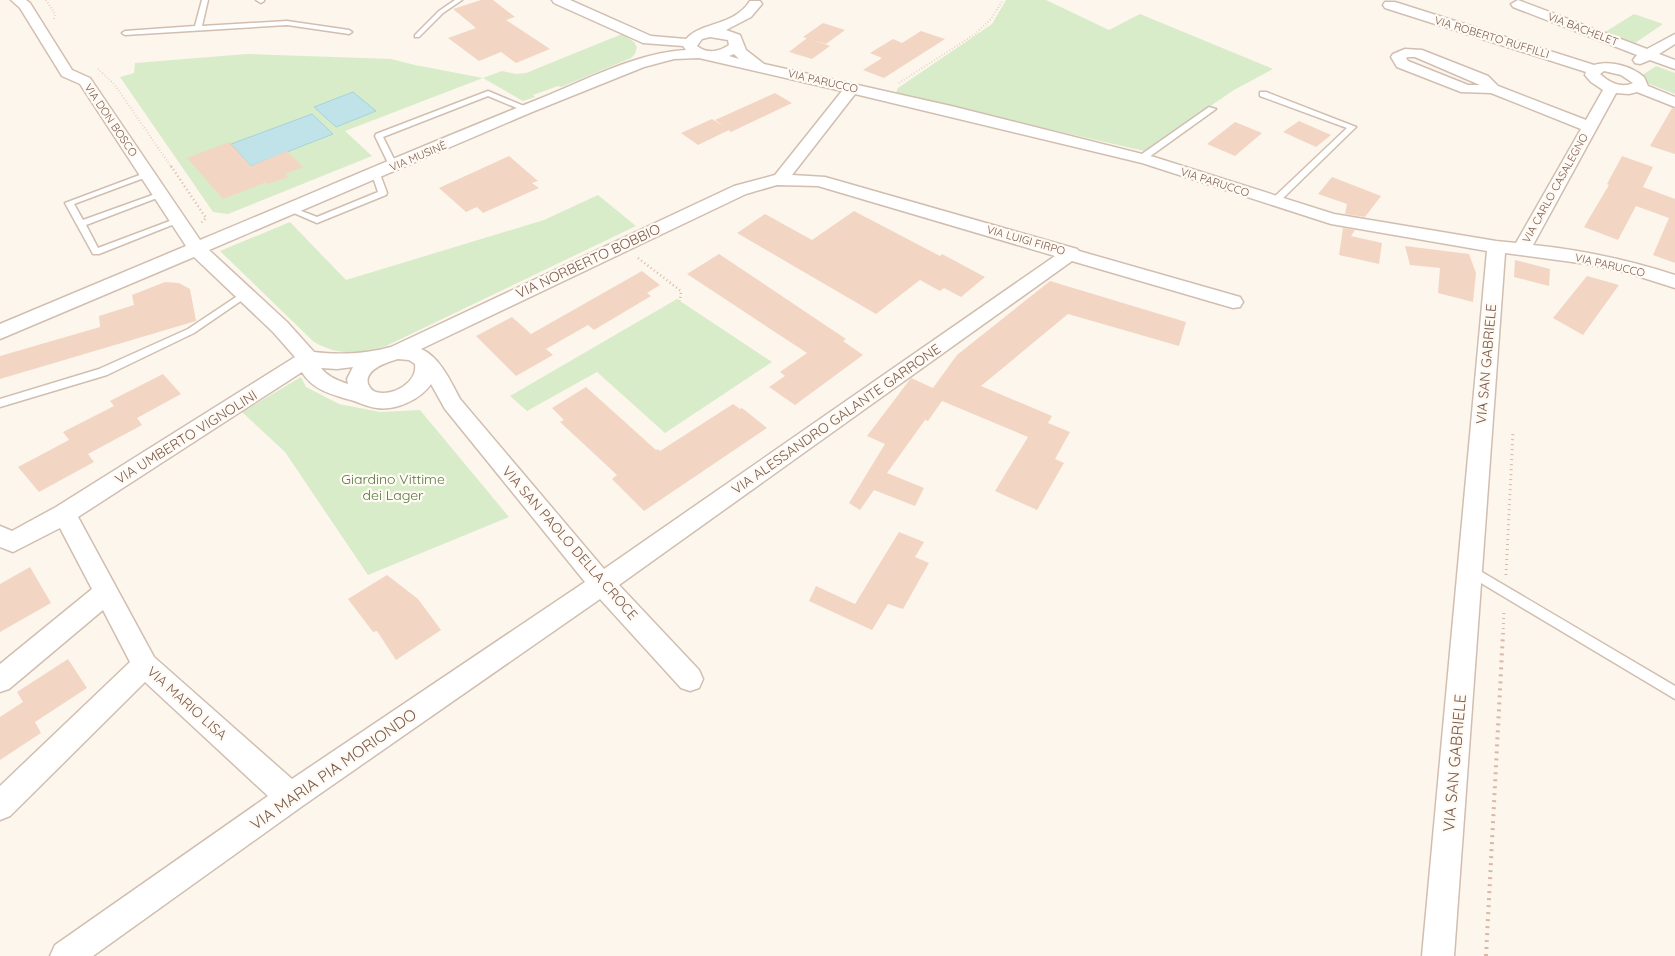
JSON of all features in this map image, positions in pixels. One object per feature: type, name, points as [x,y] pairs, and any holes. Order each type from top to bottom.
[{"type":"street","name":"VIA DON BOSCO","points":[[18,0],[25,6],[67,73],[85,81],[197,249]]},
{"type":"street","points":[[559,0],[648,40],[662,49]]},
{"type":"street","points":[[701,54],[692,50],[690,46],[693,39],[751,12],[754,2]]},
{"type":"street","points":[[754,2],[753,15],[733,31],[734,42],[740,54],[758,66]]},
{"type":"street","name":"VIA BACHELET","points":[[1518,4],[1675,65]]},
{"type":"street","name":"VIA ROBERTO RUFFILLI","points":[[1390,5],[1594,70]]},
{"type":"street","points":[[639,64],[682,48],[701,35],[717,32],[734,42]]},
{"type":"street","points":[[1625,71],[1648,54],[1675,38]]},
{"type":"street","points":[[648,40],[701,54],[727,53],[734,42]]},
{"type":"street","points":[[639,64],[648,40]]},
{"type":"street","points":[[639,64],[662,49],[682,48]]},
{"type":"street","name":"VIA CARLO CASALEGNO","points":[[1493,90],[1483,79],[1418,53],[1405,52],[1398,57],[1402,64],[1466,90],[1493,90],[1589,127]]},
{"type":"street","name":"VIA PARUCCO","points":[[701,54],[882,95],[1142,158],[1331,219],[1496,247],[1522,248],[1595,260],[1675,282]]},
{"type":"street","name":"VIA MUSINÈ","points":[[0,332],[394,167],[527,109],[639,64]]},
{"type":"street","points":[[1639,88],[1641,82],[1625,71],[1610,68],[1594,70],[1592,75],[1595,79],[1612,87],[1625,90],[1639,88],[1675,102]]},
{"type":"street","name":"VIA CARLO CASALEGNO","points":[[1522,248],[1612,87]]},
{"type":"street","points":[[780,180],[852,88]]},
{"type":"street","name":"VIA NORBERTO BOBBIO","points":[[398,352],[740,190],[780,180],[819,180]]},
{"type":"street","name":"VIA LUIGI FIRPO","points":[[819,180],[1233,302]]},
{"type":"street","name":"VIA SAN GABRIELE","points":[[1438,956],[1496,247]]},
{"type":"street","points":[[197,249],[280,327],[308,359],[313,373],[325,384],[369,398],[388,400],[424,398],[452,404]]},
{"type":"street","name":"VIA ALESSANDRO GALANTE GARRONE","points":[[602,584],[1071,253]]},
{"type":"street","points":[[308,359],[338,362],[375,358],[398,352],[408,352],[423,359],[426,365],[426,372],[417,386],[404,395],[388,400]]},
{"type":"street","points":[[362,395],[357,389],[356,381],[359,373],[375,358]]},
{"type":"street","name":"VIA UMBERTO VIGNOLINI","points":[[64,514],[308,359]]},
{"type":"street","name":"VIA SAN PAOLO DELLA CROCE","points":[[423,359],[441,382],[452,404],[602,584],[690,679]]},
{"type":"street","points":[[0,536],[13,542],[64,514]]},
{"type":"street","name":"VIA MARIO LISA","points":[[64,514],[145,665],[292,797]]},
{"type":"street","name":"VIA MARIA PIA MORIONDO","points":[[66,956],[292,797],[602,584]]},
{"type":"street","points":[[0,680],[106,592]]},
{"type":"street","points":[[0,806],[145,665]]},
{"type":"lane","points":[[198,28],[205,0]]},
{"type":"lane","points":[[416,36],[441,12],[459,0]]},
{"type":"lane","points":[[125,33],[288,23],[349,32]]},
{"type":"lane","points":[[394,167],[379,136],[488,93],[527,109]]},
{"type":"lane","points":[[1264,94],[1352,127],[1275,201]]},
{"type":"lane","points":[[1142,158],[1212,108]]},
{"type":"lane","points":[[148,175],[69,203],[96,252],[178,221]]},
{"type":"lane","points":[[81,224],[161,196]]},
{"type":"lane","points":[[0,403],[103,372],[191,331],[245,294]]},
{"type":"lane","points":[[1470,570],[1675,693]]},
{"type":"path","points":[[882,95],[974,35],[1000,9],[1003,0]]},
{"type":"path","points":[[621,245],[681,291],[680,301]]},
{"type":"path","points":[[1486,956],[1513,431]]},
{"type":"green space","points":[[1006,0],[1046,0],[1109,30],[1140,14],[1273,69],[1234,90],[1144,151],[896,93],[898,88],[992,24]]},
{"type":"green space","points":[[1634,14],[1663,24],[1635,43],[1605,32]]},
{"type":"green space","points":[[622,34],[634,42],[637,47],[635,54],[631,58],[561,87],[558,86],[533,95],[535,97],[523,101],[483,78],[502,71],[516,74],[526,73]]},
{"type":"green space","points":[[247,54],[391,59],[483,78],[345,131],[372,156],[228,214],[213,212],[120,77],[134,73],[135,63]]},
{"type":"green space","points":[[1656,66],[1675,73],[1675,94],[1647,83],[1641,76]]},
{"type":"green space","points":[[598,195],[636,226],[386,346],[358,352],[341,352],[314,342],[220,251],[290,222],[346,280],[544,220]]},
{"type":"green space","points":[[677,299],[772,362],[665,433],[597,372],[527,411],[510,396]]},
{"type":"green space","name":"Giardino Vittime dei Lager","points":[[301,377],[306,387],[339,404],[380,412],[420,410],[509,517],[368,575],[285,452],[242,412]]},
{"type":"water","points":[[353,92],[376,111],[336,127],[314,107]]},
{"type":"water","points":[[312,114],[333,134],[251,166],[231,144]]},
{"type":"building","points":[[481,0],[493,0],[515,17],[506,20],[550,49],[516,63],[501,52],[479,61],[448,38],[476,28],[453,9]]},
{"type":"building","points":[[823,23],[845,30],[826,44],[803,37]]},
{"type":"building","points":[[921,31],[945,39],[884,78],[863,70],[882,58],[870,53],[893,39],[902,43]]},
{"type":"building","points":[[807,38],[830,46],[812,59],[789,52]]},
{"type":"building","points":[[775,93],[792,103],[731,132],[715,120]]},
{"type":"building","points":[[1672,108],[1675,109],[1675,154],[1650,146]]},
{"type":"building","points":[[712,119],[729,130],[698,145],[681,133]]},
{"type":"building","points":[[1299,121],[1331,135],[1316,147],[1283,132]]},
{"type":"building","points":[[1235,122],[1262,133],[1235,156],[1207,144]]},
{"type":"building","points":[[229,142],[251,166],[287,151],[303,167],[285,174],[288,177],[268,184],[266,182],[223,199],[187,158]]},
{"type":"building","points":[[509,156],[538,181],[532,183],[539,188],[483,213],[477,207],[466,212],[439,188]]},
{"type":"building","points":[[1622,156],[1653,167],[1643,187],[1675,199],[1675,263],[1653,255],[1669,218],[1636,206],[1618,240],[1584,227],[1609,185],[1607,184]]},
{"type":"building","points":[[1332,177],[1381,196],[1365,217],[1345,214],[1347,204],[1318,194]]},
{"type":"building","points":[[854,211],[985,277],[961,297],[944,288],[940,291],[920,280],[876,314],[737,233],[765,214],[812,240]]},
{"type":"building","points":[[1343,228],[1355,230],[1351,236],[1382,243],[1379,264],[1339,255]]},
{"type":"building","points":[[1405,246],[1469,254],[1476,273],[1473,302],[1438,293],[1440,268],[1410,265]]},
{"type":"building","points":[[719,254],[846,339],[843,341],[863,355],[795,405],[769,387],[785,376],[780,372],[807,353],[687,274]]},
{"type":"building","points":[[1515,260],[1550,269],[1549,286],[1514,277]]},
{"type":"building","points":[[642,271],[660,285],[647,293],[651,296],[594,330],[588,325],[546,349],[553,355],[516,376],[476,336],[512,317],[531,334]]},
{"type":"building","points":[[1587,276],[1619,285],[1583,335],[1553,318]]},
{"type":"building","points":[[1050,281],[1186,322],[1179,346],[1068,314],[981,386],[1052,416],[1048,423],[1070,432],[1055,459],[1064,463],[1037,510],[995,491],[1028,437],[942,401],[928,421],[925,420],[887,473],[924,488],[915,506],[874,490],[860,510],[849,503],[885,444],[867,436],[911,378],[933,388],[957,355]]},
{"type":"building","points":[[165,282],[179,283],[190,289],[196,321],[0,379],[0,356],[100,327],[99,316],[134,305],[132,295]]},
{"type":"building","points":[[163,374],[181,394],[137,418],[142,425],[88,454],[94,462],[39,492],[18,467],[69,440],[63,432],[114,406],[110,401]]},
{"type":"building","points":[[586,387],[656,450],[660,451],[733,404],[740,409],[742,408],[767,428],[644,511],[612,479],[617,475],[560,422],[564,420],[552,408]]},
{"type":"building","points":[[899,532],[924,542],[915,557],[929,563],[903,609],[888,604],[872,630],[809,601],[816,586],[855,604]]},
{"type":"building","points":[[30,567],[51,603],[0,632],[0,584]]},
{"type":"building","points":[[387,575],[418,599],[441,630],[396,660],[377,631],[373,632],[348,599]]},
{"type":"building","points":[[68,659],[87,688],[35,722],[41,733],[0,760],[0,717],[23,702],[17,692]]}]
